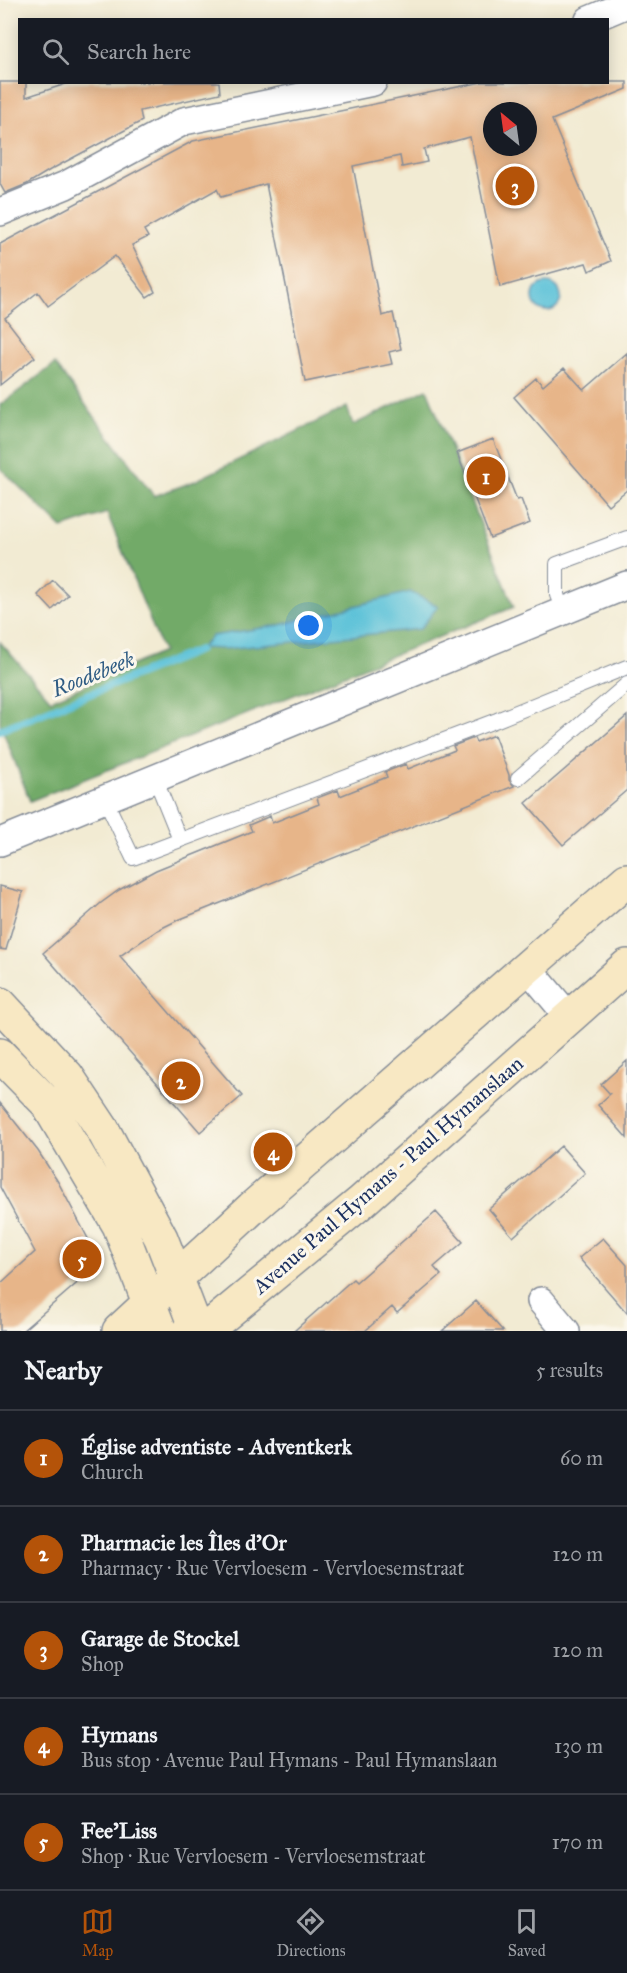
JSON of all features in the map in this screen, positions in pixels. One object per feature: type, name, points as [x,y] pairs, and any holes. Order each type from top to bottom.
[{"type":"main road","points":[[119,1331],[155,1317],[177,1278],[268,1194],[627,880]]},
{"type":"main road","name":"Avenue Paul Hymans - Paul Hymanslaan","points":[[205,1331],[360,1203],[627,966]]},
{"type":"main road","points":[[0,1004],[67,1076],[104,1130],[161,1238],[193,1321],[189,1331]]},
{"type":"main road","points":[[0,1056],[47,1103],[119,1225],[155,1317]]},
{"type":"street","points":[[594,18],[627,4]]},
{"type":"street","points":[[0,212],[66,185],[184,121],[363,84]]},
{"type":"street","points":[[0,842],[627,585]]},
{"type":"street","points":[[527,967],[569,1017]]},
{"type":"street","points":[[541,1301],[566,1331]]},
{"type":"lane","points":[[563,611],[557,595],[557,564],[627,538]]},
{"type":"lane","points":[[105,799],[133,858],[497,720],[627,667]]},
{"type":"lane","points":[[518,778],[627,684]]},
{"type":"lane","points":[[155,778],[180,840]]},
{"type":"green space","points":[[55,364],[154,496],[195,481],[347,407],[353,425],[427,389],[514,607],[30,801],[0,723],[0,642],[51,700],[163,652],[107,513],[62,528],[0,468],[0,405]]},
{"type":"water","points":[[547,283],[557,287],[561,297],[557,307],[547,311],[537,307],[533,297],[537,287]]},
{"type":"water","points":[[410,592],[438,606],[420,629],[199,650],[212,636],[280,625]]},
{"type":"building","points":[[0,82],[26,84],[26,97],[66,84],[219,84],[220,93],[140,111],[142,121],[27,184],[5,193],[0,184]]},
{"type":"building","points":[[627,82],[627,89],[552,120],[611,261],[589,271],[586,263],[500,287],[470,137],[424,149],[427,162],[402,167],[400,156],[353,166],[382,316],[393,313],[401,349],[389,352],[392,364],[305,382],[266,184],[221,197],[217,189],[144,230],[148,237],[132,245],[155,292],[147,297],[115,256],[48,306],[38,292],[5,318],[35,357],[0,385],[0,244],[193,141],[472,84]]},
{"type":"building","points":[[627,353],[627,490],[608,505],[514,397],[536,378],[543,386],[564,368],[584,390]]},
{"type":"building","points":[[493,439],[517,500],[521,499],[530,523],[490,538],[457,453]]},
{"type":"building","points":[[53,580],[68,595],[52,610],[38,595]]},
{"type":"building","points":[[627,716],[627,790],[563,845],[526,803]]},
{"type":"building","points":[[494,735],[509,780],[514,786],[178,920],[158,930],[120,956],[242,1096],[200,1132],[43,953],[119,890],[156,870],[252,831],[249,825],[270,816],[272,823],[319,804],[317,798],[338,790],[340,796],[387,777],[385,772],[406,764],[408,769],[455,750],[453,746],[474,738],[476,742]]},
{"type":"building","points":[[0,886],[23,892],[6,950],[0,949]]},
{"type":"building","points":[[627,1061],[627,1138],[598,1105],[610,1094],[601,1084]]},
{"type":"building","points":[[0,1103],[38,1151],[58,1182],[97,1259],[91,1271],[22,1331],[0,1331],[0,1284],[35,1252],[0,1187]]},
{"type":"building","points":[[561,1146],[585,1173],[513,1237],[489,1209]]},
{"type":"building","points":[[436,1212],[463,1242],[434,1267],[441,1275],[397,1313],[392,1307],[365,1331],[294,1331],[353,1279],[356,1282]]},
{"type":"building","points":[[603,1238],[627,1265],[627,1313],[579,1258]]},
{"type":"building","points":[[476,1301],[503,1331],[442,1331]]},
{"type":"waterway","name":"Roodebeek","points":[[0,730],[199,650]]},
{"type":"place","name":"Garage de Stockel","points":[[515,186]]},
{"type":"place","name":"Église adventiste - Adventkerk","points":[[486,476]]},
{"type":"place","name":"Pharmacie les Îles d'Or","points":[[181,1081]]},
{"type":"place","name":"Hymans","points":[[273,1152]]},
{"type":"place","name":"Fee'Liss","points":[[82,1259]]}]
